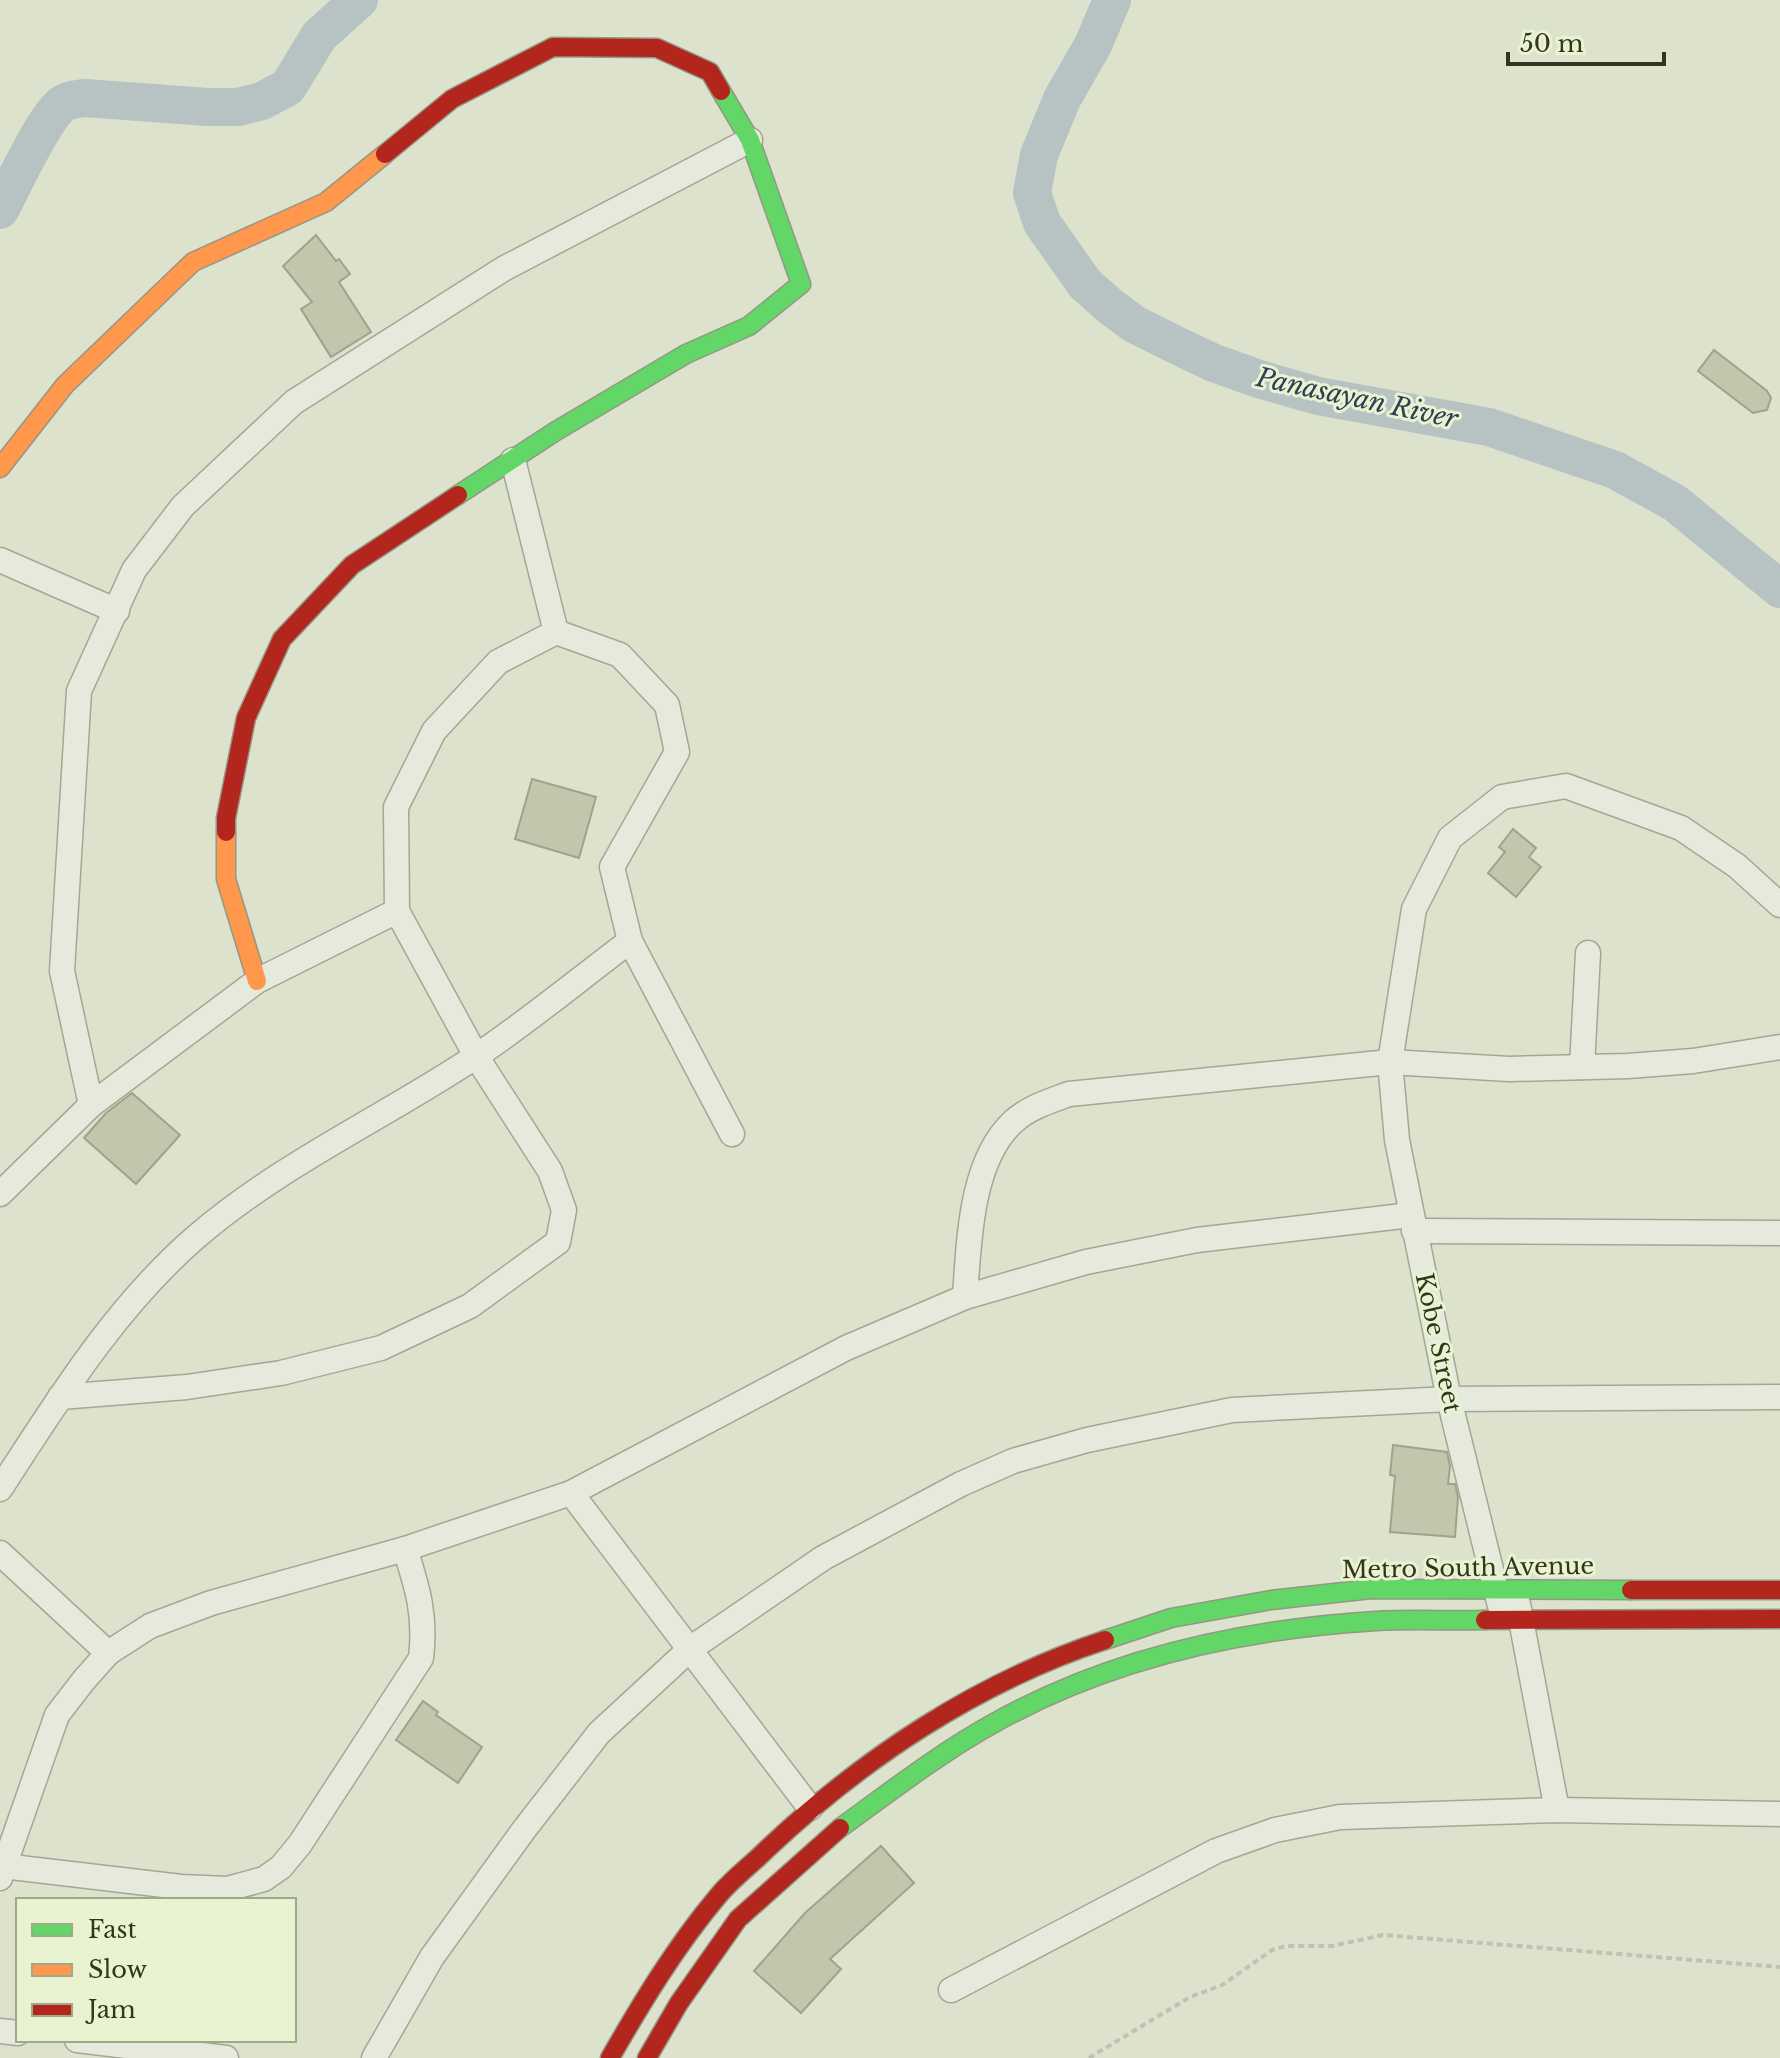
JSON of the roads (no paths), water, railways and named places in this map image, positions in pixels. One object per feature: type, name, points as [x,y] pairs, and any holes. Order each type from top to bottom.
[{"type":"street","points":[[0,468],[65,385],[193,262],[326,202],[452,99],[553,47],[657,48],[710,72],[750,140],[801,284],[749,326],[686,354],[513,460],[352,565],[282,639],[246,718],[226,818],[226,879],[257,981]]},
{"type":"street","points":[[91,1105],[62,971],[79,691],[134,570],[183,506],[294,402],[505,268],[750,140]]},
{"type":"street","points":[[513,460],[556,632]]},
{"type":"street","points":[[0,560],[117,611]]},
{"type":"street","points":[[60,1397],[187,1387],[265,1376],[381,1348],[470,1306],[558,1242],[564,1210],[550,1171],[476,1056],[397,911],[396,807],[434,731],[498,662],[556,632],[620,655],[667,705],[677,752],[612,867],[630,941],[732,1134]]},
{"type":"street","name":"Kobe Street","points":[[1557,1810],[1506,1591],[1449,1399],[1397,1140],[1390,1062],[1414,909],[1450,838],[1502,797],[1566,786],[1681,828],[1737,866],[1780,905]]},
{"type":"street","points":[[0,1194],[91,1105],[257,981],[397,911]]},
{"type":"street","points":[[0,1489],[60,1397],[127,1306],[197,1237],[291,1167],[476,1056],[630,941]]},
{"type":"street","points":[[1582,1067],[1588,953]]},
{"type":"street","points":[[965,1297],[974,1205],[993,1147],[1014,1122],[1039,1104],[1069,1094],[1390,1062],[1509,1069],[1582,1067],[1693,1061],[1780,1047]]},
{"type":"street","points":[[405,1549],[421,1600],[425,1629],[421,1658],[300,1844],[281,1867],[251,1884],[227,1889],[2,1872],[57,1715],[108,1653],[150,1626],[211,1603],[405,1549],[571,1493],[846,1348],[965,1297],[1086,1262],[1197,1240],[1412,1223],[1780,1233]]},
{"type":"street","points":[[374,2058],[432,1957],[599,1733],[690,1649],[823,1558],[961,1484],[1013,1461],[1087,1440],[1232,1410],[1449,1399],[1780,1397]]},
{"type":"street","points":[[571,1493],[810,1808]]},
{"type":"street","points":[[0,1553],[108,1653]]},
{"type":"street","name":"Metro South Avenue","points":[[610,2058],[653,1983],[719,1895],[810,1808],[886,1751],[979,1693],[1074,1650],[1171,1618],[1271,1600],[1371,1589],[1780,1590]]},
{"type":"street","points":[[647,2058],[679,2003],[738,1919],[833,1833],[995,1722],[1085,1679],[1182,1649],[1275,1632],[1376,1621],[1780,1619]]},
{"type":"street","points":[[951,1990],[1216,1851],[1275,1830],[1340,1817],[1557,1810],[1780,1814]]},
{"type":"street","points":[[94,2042],[226,2058]]},
{"type":"waterway","name":"Panasayan River","points":[[0,210],[37,139],[63,103],[85,98],[238,107],[262,101],[288,87],[319,36],[359,0]]},
{"type":"waterway","name":"Panasayan River","points":[[1112,0],[1093,45],[1062,99],[1039,155],[1032,193],[1042,223],[1085,284],[1134,324],[1214,363],[1262,380],[1318,396],[1489,427],[1615,470],[1675,503],[1780,589]]}]
